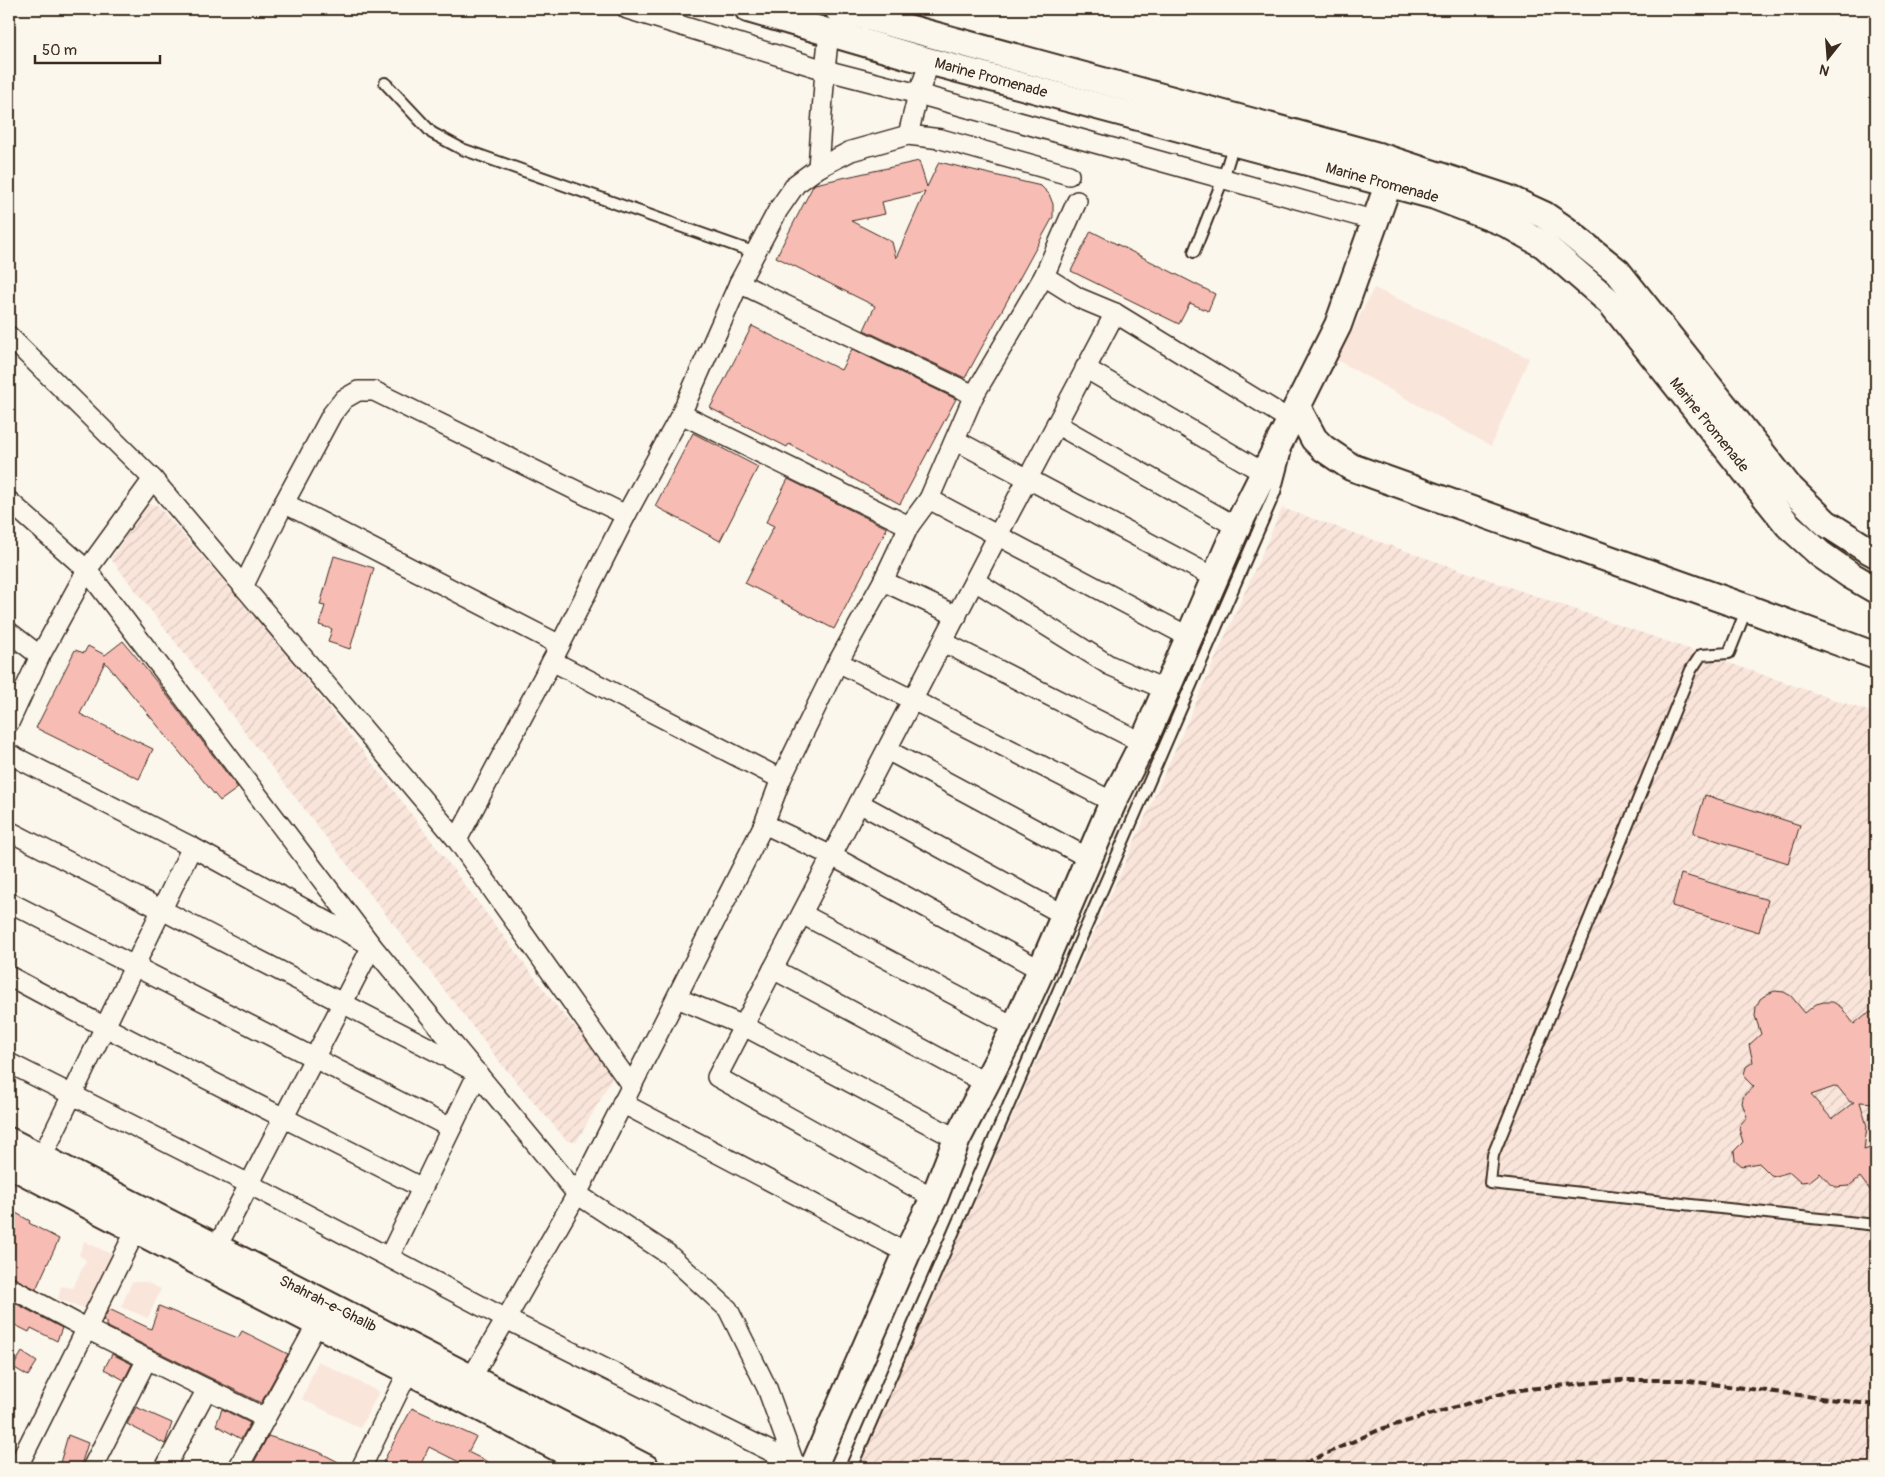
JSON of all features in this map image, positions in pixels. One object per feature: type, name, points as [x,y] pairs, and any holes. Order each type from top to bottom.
[{"type":"main road","name":"Marine Promenade","points":[[748,9],[834,20],[1237,131],[1388,185],[1435,196],[1505,223],[1544,245],[1611,303],[1788,525],[1820,554],[1876,590]]},
{"type":"main road","name":"Marine Promenade","points":[[834,20],[930,62],[1237,131],[1382,157],[1508,198],[1544,214],[1618,272],[1788,486],[1826,523],[1876,554]]},
{"type":"main road","points":[[803,1466],[934,1198],[957,1139],[1014,1028],[1041,970],[1113,802],[1143,743],[1237,527],[1338,325],[1388,185]]},
{"type":"main road","points":[[1293,413],[1323,448],[1350,467],[1747,608],[1876,656]]},
{"type":"main road","name":"Shahrah-e-Ghalib","points":[[9,1141],[646,1468]]},
{"type":"main road","name":"Shahrah-e-Ghalib","points":[[9,1164],[596,1468]]},
{"type":"street","points":[[627,9],[825,70],[1376,221]]},
{"type":"street","points":[[818,168],[825,70],[834,20]]},
{"type":"street","points":[[908,135],[918,94],[930,62]]},
{"type":"street","points":[[457,840],[556,653],[626,514],[681,414],[739,284],[778,210],[796,184],[818,168],[851,151],[908,135],[940,139],[1069,175]]},
{"type":"street","points":[[471,1378],[577,1194],[764,824],[781,779],[838,662],[883,581],[909,526],[929,498],[974,395],[1044,276],[1077,201]]},
{"type":"street","points":[[1044,276],[1079,298],[1115,313],[1293,413]]},
{"type":"street","points":[[739,284],[974,395]]},
{"type":"street","points":[[934,1198],[717,1077],[1115,313]]},
{"type":"street","points":[[9,336],[154,480],[457,840],[631,1086]]},
{"type":"street","points":[[1085,368],[1264,473]]},
{"type":"street","points":[[243,587],[284,503],[332,414],[344,399],[358,391],[374,392],[626,514]]},
{"type":"street","points":[[681,414],[909,526]]},
{"type":"street","points":[[1056,424],[1237,527]]},
{"type":"street","points":[[955,440],[1215,578]]},
{"type":"street","points":[[9,723],[40,656],[87,570],[154,480]]},
{"type":"street","points":[[929,498],[1189,636]]},
{"type":"street","points":[[9,501],[87,570],[372,946],[577,1194],[668,1254],[728,1309],[803,1466]]},
{"type":"street","points":[[284,503],[781,779]]},
{"type":"street","points":[[883,581],[957,616]]},
{"type":"street","points":[[975,581],[1109,665],[1166,690]]},
{"type":"street","points":[[9,632],[40,656]]},
{"type":"street","points":[[943,642],[1143,743]]},
{"type":"street","points":[[838,662],[914,699],[1113,802]]},
{"type":"street","points":[[887,750],[1090,859]]},
{"type":"street","points":[[9,754],[192,846],[372,946]]},
{"type":"street","points":[[859,803],[1064,914]]},
{"type":"street","points":[[764,824],[832,856],[1041,970]]},
{"type":"street","points":[[9,832],[478,1073]]},
{"type":"street","points":[[42,1157],[192,846]]},
{"type":"street","points":[[9,902],[451,1128]]},
{"type":"street","points":[[802,914],[1014,1028]]},
{"type":"street","points":[[217,1247],[372,946]]},
{"type":"street","points":[[773,969],[986,1082]]},
{"type":"street","points":[[9,976],[104,1028],[283,1116],[422,1188]]},
{"type":"street","points":[[677,998],[744,1026],[957,1139]]},
{"type":"street","points":[[9,1063],[249,1184],[506,1319],[803,1466]]},
{"type":"street","points":[[388,1257],[478,1073]]},
{"type":"street","points":[[622,1103],[906,1254]]},
{"type":"street","points":[[17,1468],[136,1230]]},
{"type":"street","points":[[11,1293],[265,1418]]},
{"type":"street","points":[[238,1468],[317,1324]]},
{"type":"street","points":[[92,1468],[147,1359]]},
{"type":"street","points":[[368,1466],[409,1370]]},
{"type":"street","points":[[165,1468],[208,1390]]},
{"type":"lane","points":[[385,83],[432,132],[462,149],[756,253]]},
{"type":"lane","points":[[1194,252],[1223,179],[1237,131]]},
{"type":"lane","points":[[852,1468],[1275,492],[1293,413]]},
{"type":"lane","points":[[1747,608],[1729,653],[1701,655],[1691,670],[1493,1156],[1490,1183],[1876,1224]]},
{"type":"shaded area","points":[[1374,288],[1529,358],[1491,446],[1337,360]]},
{"type":"shaded area","points":[[147,504],[157,505],[267,631],[388,783],[560,1011],[613,1068],[615,1073],[577,1141],[567,1141],[503,1066],[111,559]]},
{"type":"shaded area","points":[[1282,508],[1876,714],[1876,1468],[857,1468]]},
{"type":"shaded area","points":[[84,1241],[115,1256],[89,1310],[58,1299],[61,1286],[73,1288],[86,1260],[79,1255]]},
{"type":"shaded area","points":[[132,1282],[146,1282],[161,1289],[148,1318],[121,1307]]},
{"type":"shaded area","points":[[318,1361],[379,1392],[360,1428],[302,1399]]},
{"type":"building","points":[[919,161],[927,187],[939,162],[1041,186],[1049,194],[1053,204],[1053,217],[965,378],[864,330],[875,306],[776,257],[815,184]],"holes":[[[925,192],[896,258],[892,242],[851,221],[885,214],[882,202]]]},
{"type":"building","points":[[1091,231],[1215,294],[1208,311],[1190,303],[1179,324],[1071,271]]},
{"type":"building","points":[[752,326],[841,370],[852,349],[956,399],[900,504],[789,444],[787,447],[710,408]]},
{"type":"building","points":[[693,433],[758,467],[720,541],[655,506]]},
{"type":"building","points":[[788,479],[887,528],[834,629],[745,583],[774,526],[766,522]]},
{"type":"building","points":[[334,556],[374,568],[350,649],[328,642],[332,629],[319,625],[325,606],[320,605]]},
{"type":"building","points":[[123,641],[238,788],[220,801],[105,662],[80,714],[153,749],[139,779],[36,728],[75,650],[84,653],[88,646],[105,655]]},
{"type":"building","points":[[1705,795],[1800,825],[1788,863],[1693,833]]},
{"type":"building","points":[[1681,874],[1768,900],[1759,932],[1672,906]]},
{"type":"building","points":[[1775,991],[1784,992],[1791,996],[1805,1013],[1816,1004],[1833,1002],[1841,1007],[1854,1024],[1866,1014],[1876,1011],[1876,1103],[1860,1102],[1867,1126],[1864,1150],[1876,1146],[1876,1198],[1860,1177],[1849,1186],[1836,1187],[1830,1184],[1820,1173],[1810,1181],[1801,1182],[1790,1172],[1776,1176],[1771,1175],[1759,1163],[1742,1166],[1735,1160],[1734,1151],[1743,1142],[1739,1129],[1740,1125],[1747,1117],[1742,1103],[1743,1098],[1754,1087],[1745,1078],[1744,1074],[1746,1067],[1753,1062],[1749,1045],[1761,1034],[1755,1016],[1756,1007],[1760,999]],"holes":[[[1837,1086],[1850,1102],[1854,1102],[1832,1119],[1811,1095]]]},
{"type":"building","points":[[9,1209],[30,1221],[29,1223],[59,1239],[36,1289],[9,1276]]},
{"type":"building","points":[[9,1300],[62,1328],[57,1341],[31,1328],[29,1332],[9,1322]]},
{"type":"building","points":[[159,1306],[238,1338],[242,1331],[288,1354],[261,1403],[106,1326],[106,1322],[103,1320],[109,1309],[151,1329]]},
{"type":"building","points":[[22,1352],[37,1362],[28,1376],[13,1367]]},
{"type":"building","points":[[112,1354],[132,1364],[124,1380],[104,1369]]},
{"type":"building","points":[[136,1407],[172,1423],[165,1444],[127,1424]]},
{"type":"building","points":[[412,1408],[476,1437],[468,1452],[500,1468],[461,1468],[463,1464],[429,1447],[419,1468],[394,1468],[383,1462]]},
{"type":"building","points":[[222,1409],[250,1423],[241,1439],[216,1425]]},
{"type":"building","points":[[68,1435],[88,1443],[80,1468],[72,1468],[60,1463]]},
{"type":"building","points":[[268,1436],[319,1452],[350,1468],[251,1468]]},
{"type":"railway","points":[[1294,1468],[1381,1429],[1511,1391],[1555,1386],[1620,1380],[1681,1380],[1876,1405]]}]
